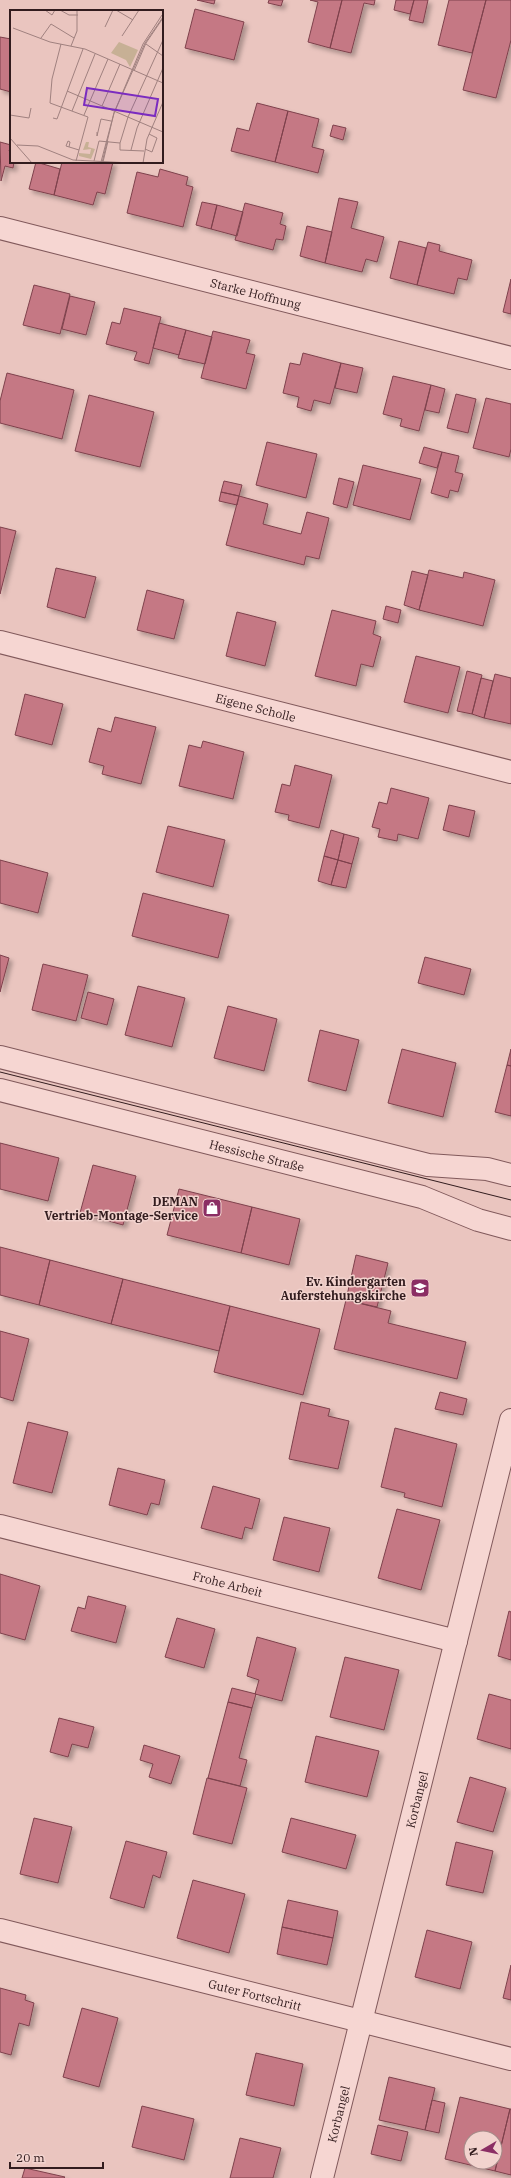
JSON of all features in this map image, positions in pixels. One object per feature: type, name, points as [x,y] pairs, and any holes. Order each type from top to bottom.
[{"type":"street","name":"Starke Hoffnung","points":[[0,228],[511,358]]},
{"type":"street","name":"Eigene Scholle","points":[[0,642],[511,772]]},
{"type":"street","points":[[0,1057],[428,1165],[487,1169],[511,1175]]},
{"type":"street","name":"Hessische Straße","points":[[0,1090],[422,1197],[478,1220],[511,1229]]},
{"type":"street","name":"Korbangel","points":[[322,2178],[511,1420]]},
{"type":"street","name":"Frohe Arbeit","points":[[0,1526],[456,1641]]},
{"type":"street","name":"Guter Fortschritt","points":[[0,1930],[511,2059]]},
{"type":"building","points":[[197,0],[215,0],[214,4]]},
{"type":"building","points":[[269,0],[283,0],[281,6],[268,3]]},
{"type":"building","points":[[310,0],[342,0],[330,48],[308,42],[318,2]]},
{"type":"building","points":[[342,0],[375,0],[374,5],[364,3],[351,53],[330,48]]},
{"type":"building","points":[[396,0],[414,0],[410,14],[394,10]]},
{"type":"building","points":[[414,0],[428,0],[423,23],[409,20]]},
{"type":"building","points":[[449,0],[486,0],[472,53],[438,45]]},
{"type":"building","points":[[486,0],[511,0],[511,40],[496,98],[463,90]]},
{"type":"building","points":[[195,9],[244,22],[234,60],[185,48]]},
{"type":"building","points":[[0,37],[10,39],[10,92],[0,89]]},
{"type":"building","points":[[257,103],[288,111],[275,162],[231,151],[237,128],[249,131]]},
{"type":"building","points":[[288,111],[319,119],[312,147],[324,150],[318,173],[275,162]]},
{"type":"building","points":[[333,125],[346,128],[343,140],[330,136]]},
{"type":"building","points":[[0,142],[10,145],[10,163],[14,163],[13,168],[5,166],[1,181]]},
{"type":"building","points":[[36,163],[60,169],[54,195],[29,189]]},
{"type":"building","points":[[62,163],[113,163],[105,194],[97,192],[93,205],[54,195]]},
{"type":"building","points":[[160,169],[188,177],[186,185],[193,187],[183,227],[127,213],[137,172],[158,177]]},
{"type":"building","points":[[339,198],[358,202],[351,228],[384,237],[377,262],[366,259],[362,272],[325,263]]},
{"type":"building","points":[[202,202],[217,205],[211,229],[196,225]]},
{"type":"building","points":[[245,203],[283,213],[280,224],[286,226],[283,240],[276,239],[273,250],[235,240]]},
{"type":"building","points":[[217,205],[243,212],[237,236],[211,229]]},
{"type":"building","points":[[307,226],[332,232],[325,263],[300,256]]},
{"type":"building","points":[[399,241],[426,248],[417,285],[390,278]]},
{"type":"building","points":[[428,242],[440,245],[439,251],[472,260],[467,280],[458,278],[454,294],[417,285]]},
{"type":"building","points":[[511,279],[511,314],[503,312]]},
{"type":"building","points":[[34,285],[70,294],[60,334],[23,325]]},
{"type":"building","points":[[70,296],[95,302],[86,335],[62,329]]},
{"type":"building","points":[[124,308],[161,317],[149,364],[134,360],[137,352],[106,344],[112,322],[120,324]]},
{"type":"building","points":[[159,323],[186,330],[179,355],[153,348]]},
{"type":"building","points":[[186,330],[212,337],[205,364],[178,358]]},
{"type":"building","points":[[213,331],[250,340],[246,353],[255,355],[246,389],[201,378]]},
{"type":"building","points":[[303,353],[341,363],[330,404],[314,400],[311,411],[297,407],[299,397],[283,393],[290,363],[300,365]]},
{"type":"building","points":[[341,363],[363,368],[357,393],[335,388]]},
{"type":"building","points":[[7,373],[74,390],[62,439],[0,423],[0,401]]},
{"type":"building","points":[[393,376],[431,385],[419,431],[400,426],[402,419],[383,414]]},
{"type":"building","points":[[431,385],[445,389],[439,413],[425,410]]},
{"type":"building","points":[[456,394],[476,399],[468,433],[447,428]]},
{"type":"building","points":[[89,395],[154,412],[140,467],[75,451]]},
{"type":"building","points":[[486,398],[511,404],[511,449],[509,457],[473,448]]},
{"type":"building","points":[[267,442],[317,454],[306,498],[256,485]]},
{"type":"building","points":[[424,447],[442,452],[437,468],[419,463]]},
{"type":"building","points":[[442,452],[459,456],[455,472],[463,474],[458,492],[450,490],[448,498],[431,493]]},
{"type":"building","points":[[363,465],[421,479],[410,520],[353,505]]},
{"type":"building","points":[[339,478],[354,482],[347,508],[333,504]]},
{"type":"building","points":[[224,481],[242,485],[239,496],[221,492]]},
{"type":"building","points":[[221,492],[239,496],[237,505],[219,501]]},
{"type":"building","points":[[239,496],[268,504],[263,524],[301,534],[307,512],[329,518],[319,559],[306,556],[304,565],[226,545]]},
{"type":"building","points":[[0,527],[16,531],[0,594]]},
{"type":"building","points":[[56,568],[96,577],[85,618],[47,607]]},
{"type":"building","points":[[429,570],[463,578],[464,572],[495,580],[483,626],[419,610]]},
{"type":"building","points":[[412,571],[428,575],[419,610],[404,605]]},
{"type":"building","points":[[147,590],[184,600],[174,639],[137,630]]},
{"type":"building","points":[[386,606],[401,610],[398,623],[383,619]]},
{"type":"building","points":[[332,610],[376,621],[373,634],[381,637],[373,667],[361,664],[356,686],[315,676]]},
{"type":"building","points":[[237,612],[276,622],[265,666],[226,656]]},
{"type":"building","points":[[416,656],[460,667],[448,713],[404,702]]},
{"type":"building","points":[[467,671],[482,675],[472,714],[457,711]]},
{"type":"building","points":[[495,674],[511,678],[511,724],[484,718]]},
{"type":"building","points":[[481,678],[493,681],[484,718],[472,714]]},
{"type":"building","points":[[25,694],[63,704],[52,745],[15,735]]},
{"type":"building","points":[[115,717],[156,727],[141,784],[102,774],[104,766],[89,762],[98,728],[111,732]]},
{"type":"building","points":[[203,741],[244,752],[233,799],[179,786],[189,745],[201,748]]},
{"type":"building","points":[[295,765],[332,775],[319,828],[288,820],[289,815],[275,812],[282,784],[290,786]]},
{"type":"building","points":[[391,788],[429,798],[418,839],[398,834],[397,841],[378,837],[380,829],[372,827],[379,802],[387,804]]},
{"type":"building","points":[[449,805],[475,811],[469,837],[443,830]]},
{"type":"building","points":[[168,826],[225,840],[213,887],[156,872]]},
{"type":"building","points":[[331,830],[344,834],[338,860],[324,856]]},
{"type":"building","points":[[344,834],[359,838],[352,864],[338,860]]},
{"type":"building","points":[[324,856],[338,860],[331,885],[318,881]]},
{"type":"building","points":[[0,860],[48,873],[38,913],[0,903]]},
{"type":"building","points":[[338,860],[352,864],[346,888],[331,885]]},
{"type":"building","points":[[143,893],[229,915],[218,958],[132,936]]},
{"type":"building","points":[[0,955],[9,958],[0,992]]},
{"type":"building","points":[[425,957],[471,969],[464,995],[418,983]]},
{"type":"building","points":[[43,964],[88,975],[76,1021],[32,1010]]},
{"type":"building","points":[[138,986],[185,998],[172,1047],[125,1035]]},
{"type":"building","points":[[88,992],[114,999],[107,1025],[81,1018]]},
{"type":"building","points":[[228,1006],[277,1019],[264,1071],[214,1058]]},
{"type":"building","points":[[320,1030],[359,1040],[346,1091],[308,1081]]},
{"type":"building","points":[[402,1049],[456,1063],[443,1117],[388,1103]]},
{"type":"building","points":[[511,1049],[511,1066],[507,1065]]},
{"type":"building","points":[[507,1065],[511,1066],[511,1116],[495,1112]]},
{"type":"building","points":[[0,1143],[59,1158],[48,1201],[0,1189]]},
{"type":"building","points":[[93,1165],[136,1176],[123,1225],[80,1213]]},
{"type":"building","points":[[179,1189],[252,1207],[241,1253],[167,1235]]},
{"type":"building","points":[[252,1207],[300,1219],[289,1265],[241,1253]]},
{"type":"building","points":[[0,1247],[50,1260],[39,1305],[0,1295]]},
{"type":"building","points":[[356,1255],[388,1263],[377,1307],[346,1300]]},
{"type":"building","points":[[50,1260],[123,1279],[111,1324],[39,1305]]},
{"type":"building","points":[[123,1279],[230,1306],[219,1351],[111,1324]]},
{"type":"building","points":[[346,1300],[391,1311],[388,1323],[466,1342],[457,1379],[334,1349]]},
{"type":"building","points":[[230,1306],[320,1329],[303,1395],[214,1372]]},
{"type":"building","points":[[0,1331],[29,1339],[13,1401],[0,1397]]},
{"type":"building","points":[[440,1392],[467,1399],[463,1415],[435,1409]]},
{"type":"building","points":[[301,1402],[330,1409],[328,1416],[349,1421],[338,1469],[289,1459]]},
{"type":"building","points":[[28,1422],[68,1432],[52,1493],[13,1483]]},
{"type":"building","points":[[395,1428],[457,1444],[442,1507],[404,1497],[405,1493],[381,1487]]},
{"type":"building","points":[[118,1468],[165,1480],[159,1505],[151,1503],[147,1515],[109,1505]]},
{"type":"building","points":[[213,1486],[260,1499],[252,1529],[245,1527],[242,1539],[201,1528]]},
{"type":"building","points":[[397,1509],[440,1520],[421,1590],[378,1578]]},
{"type":"building","points":[[284,1517],[330,1528],[319,1572],[273,1560]]},
{"type":"building","points":[[0,1574],[40,1586],[25,1640],[0,1633]]},
{"type":"building","points":[[88,1596],[126,1606],[116,1643],[71,1631],[78,1607],[85,1609]]},
{"type":"building","points":[[509,1611],[511,1612],[511,1660],[498,1656]]},
{"type":"building","points":[[177,1618],[215,1629],[204,1668],[165,1657]]},
{"type":"building","points":[[257,1637],[296,1648],[282,1701],[255,1694],[259,1680],[247,1676]]},
{"type":"building","points":[[345,1657],[399,1670],[384,1730],[330,1717]]},
{"type":"building","points":[[232,1688],[256,1694],[252,1708],[228,1702]]},
{"type":"building","points":[[489,1694],[511,1700],[511,1749],[477,1739]]},
{"type":"building","points":[[228,1702],[252,1708],[239,1758],[247,1760],[240,1786],[208,1778]]},
{"type":"building","points":[[59,1718],[94,1727],[88,1748],[72,1744],[68,1757],[50,1752]]},
{"type":"building","points":[[316,1736],[379,1751],[367,1797],[305,1782]]},
{"type":"building","points":[[144,1745],[180,1756],[171,1784],[149,1777],[153,1764],[140,1760]]},
{"type":"building","points":[[470,1777],[506,1788],[493,1832],[457,1822]]},
{"type":"building","points":[[207,1778],[247,1788],[232,1844],[193,1834]]},
{"type":"building","points":[[34,1818],[72,1827],[58,1883],[20,1874]]},
{"type":"building","points":[[291,1818],[356,1835],[346,1869],[282,1852]]},
{"type":"building","points":[[126,1841],[167,1852],[160,1878],[153,1875],[144,1908],[110,1898]]},
{"type":"building","points":[[456,1842],[493,1851],[483,1893],[446,1885]]},
{"type":"building","points":[[193,1880],[245,1894],[229,1953],[177,1938]]},
{"type":"building","points":[[288,1900],[338,1911],[333,1938],[282,1927]]},
{"type":"building","points":[[282,1927],[333,1938],[327,1965],[277,1954]]},
{"type":"building","points":[[427,1930],[472,1942],[460,1989],[415,1977]]},
{"type":"building","points":[[511,1965],[511,2000],[503,1998]]},
{"type":"building","points":[[0,1988],[26,1995],[25,2000],[34,2003],[29,2026],[19,2023],[11,2055],[0,2052]]},
{"type":"building","points":[[82,2008],[118,2018],[99,2087],[63,2077]]},
{"type":"building","points":[[256,2053],[303,2064],[294,2106],[246,2095]]},
{"type":"building","points":[[389,2077],[435,2088],[425,2130],[379,2120]]},
{"type":"building","points":[[460,2097],[510,2109],[503,2138],[503,2130],[463,2130],[463,2163],[445,2159]]},
{"type":"building","points":[[432,2100],[445,2103],[439,2133],[425,2130]]},
{"type":"building","points":[[142,2106],[194,2119],[184,2160],[132,2147]]},
{"type":"building","points":[[511,2109],[511,2175],[495,2171],[503,2170],[503,2138]]},
{"type":"building","points":[[378,2125],[408,2132],[401,2161],[371,2154]]},
{"type":"building","points":[[240,2138],[281,2148],[273,2178],[230,2178]]},
{"type":"building","points":[[25,2168],[65,2177],[22,2178]]},
{"type":"tram line","points":[[0,1072],[511,1200]]},
{"type":"place","name":"DEMAN Vertrieb-Montage-Service","points":[[212,1208]]},
{"type":"place","name":"Ev. Kindergarten Auferstehungskirche","points":[[420,1288]]}]
